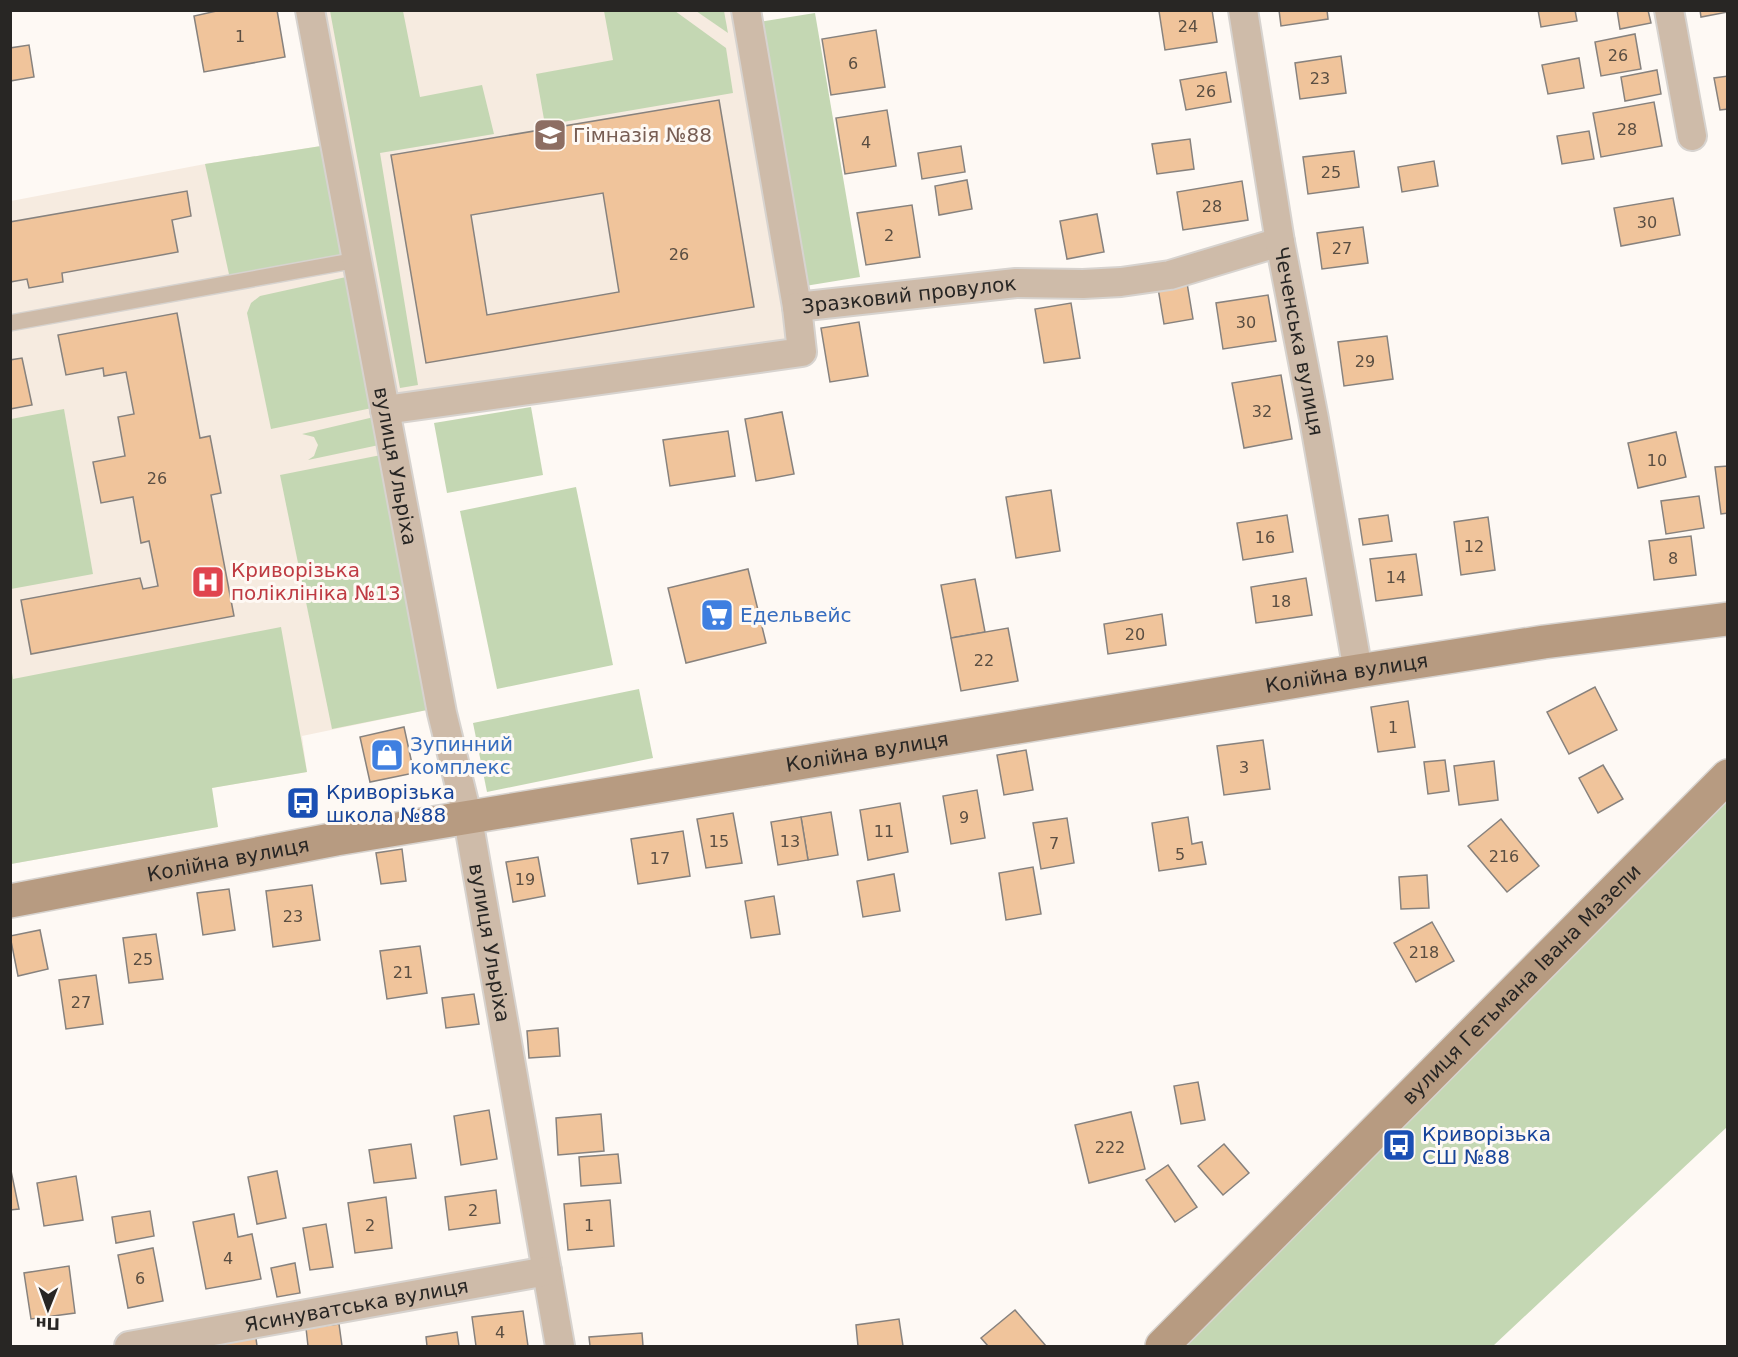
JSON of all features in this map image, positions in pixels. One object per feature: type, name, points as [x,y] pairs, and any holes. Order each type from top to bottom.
[{"type":"street","name":"вулиця Ульріха","points":[[310,10],[442,713],[468,819],[560,1347]]},
{"type":"street","name":"Зразковий провулок","points":[[746,10],[797,307],[1016,283],[1121,282],[1170,275],[1280,242]]},
{"type":"street","name":"Чеченська вулиця","points":[[1243,10],[1280,242],[1358,671]]},
{"type":"street","points":[[1669,10],[1692,136]]},
{"type":"street","points":[[385,410],[802,352],[797,307]]},
{"type":"street","name":"Колійна вулиця","points":[[10,901],[336,839],[1358,671],[1544,642],[1728,619]]},
{"type":"street","name":"вулиця Гетьмана Івана Мазепи","points":[[1162,1347],[1728,776]]},
{"type":"street","name":"Ясинуватська вулиця","points":[[129,1347],[548,1271]]},
{"type":"lane","points":[[10,323],[357,260]]},
{"type":"shaded area","name":"Гімназія №88","points":[[310,11],[746,11],[802,352],[385,410]]},
{"type":"shaded area","name":"Криворізька поліклініка №13","points":[[321,146],[432,709],[302,736],[307,772],[211,788],[218,827],[11,864],[11,201],[205,164]]},
{"type":"green space","points":[[330,11],[403,11],[420,97],[482,85],[494,134],[380,153],[418,385],[400,388]]},
{"type":"green space","points":[[604,11],[675,11],[726,48],[733,93],[545,125],[536,74],[613,60]]},
{"type":"green space","points":[[696,11],[724,11],[728,33]]},
{"type":"green space","points":[[815,13],[860,277],[799,287],[753,23]]},
{"type":"green space","points":[[321,146],[342,257],[230,279],[205,164]]},
{"type":"green space","points":[[346,277],[372,408],[271,429],[247,313],[251,303],[260,296]]},
{"type":"green space","points":[[531,407],[543,475],[447,493],[434,423]]},
{"type":"green space","points":[[64,409],[93,574],[11,589],[11,419]]},
{"type":"green space","points":[[374,417],[379,445],[308,460],[314,456],[318,445],[314,437],[302,434]]},
{"type":"green space","points":[[381,455],[432,709],[332,729],[280,475]]},
{"type":"green space","points":[[576,487],[613,665],[497,689],[460,511]]},
{"type":"green space","points":[[281,627],[307,772],[212,788],[218,827],[11,864],[11,666],[13,679]]},
{"type":"green space","points":[[639,689],[653,758],[487,792],[473,723]]},
{"type":"green space","points":[[1727,769],[1727,1127],[1493,1346],[1157,1346]]},
{"type":"building","points":[[221,10],[277,10],[285,57],[204,72],[194,16]]},
{"type":"building","points":[[1212,10],[1217,42],[1165,50],[1159,11]]},
{"type":"building","points":[[1279,10],[1327,10],[1328,19],[1281,26]]},
{"type":"building","points":[[1538,10],[1575,10],[1577,21],[1541,27]]},
{"type":"building","points":[[1617,10],[1648,10],[1651,23],[1620,29]]},
{"type":"building","points":[[1700,10],[1728,10],[1728,12],[1701,17]]},
{"type":"building","points":[[876,30],[885,87],[831,95],[822,39]]},
{"type":"building","points":[[1635,34],[1641,69],[1601,76],[1595,42]]},
{"type":"building","points":[[29,45],[34,77],[10,81],[10,48]]},
{"type":"building","points":[[1341,56],[1346,93],[1300,99],[1295,63]]},
{"type":"building","points":[[1579,58],[1584,88],[1548,94],[1542,65]]},
{"type":"building","points":[[1657,70],[1661,94],[1625,101],[1621,77]]},
{"type":"building","points":[[1226,72],[1231,102],[1186,110],[1180,80]]},
{"type":"building","points":[[1728,76],[1728,109],[1720,110],[1714,78]]},
{"type":"building","points":[[719,100],[754,307],[426,363],[391,155]],"holes":[[[603,193],[619,292],[487,315],[471,215]]]},
{"type":"building","points":[[1654,102],[1662,146],[1601,157],[1593,113]]},
{"type":"building","points":[[887,110],[896,166],[845,174],[836,118]]},
{"type":"building","points":[[1589,131],[1594,159],[1562,164],[1557,136]]},
{"type":"building","points":[[1190,139],[1194,169],[1157,174],[1152,144]]},
{"type":"building","points":[[961,146],[965,172],[922,179],[918,153]]},
{"type":"building","points":[[1354,151],[1359,187],[1308,194],[1303,157]]},
{"type":"building","points":[[1434,161],[1438,186],[1402,192],[1398,167]]},
{"type":"building","points":[[967,180],[972,209],[939,215],[935,186]]},
{"type":"building","points":[[1242,181],[1248,220],[1183,230],[1177,192]]},
{"type":"building","points":[[187,191],[191,216],[172,220],[178,252],[62,273],[63,282],[29,288],[27,279],[10,282],[10,222]]},
{"type":"building","points":[[1673,198],[1680,235],[1621,246],[1614,208]]},
{"type":"building","points":[[912,205],[920,257],[866,265],[857,213]]},
{"type":"building","points":[[1097,214],[1104,252],[1067,259],[1060,221]]},
{"type":"building","points":[[1363,227],[1368,263],[1322,269],[1317,233]]},
{"type":"building","points":[[1187,283],[1193,319],[1164,324],[1158,288]]},
{"type":"building","points":[[1268,295],[1276,341],[1223,349],[1216,303]]},
{"type":"building","points":[[1071,303],[1080,358],[1044,363],[1035,309]]},
{"type":"building","points":[[177,313],[200,438],[210,436],[221,493],[211,495],[234,616],[31,654],[21,600],[140,578],[143,589],[158,586],[149,541],[141,543],[133,497],[101,503],[93,462],[125,456],[118,417],[134,414],[126,372],[104,376],[103,368],[66,375],[58,335]]},
{"type":"building","points":[[859,322],[868,376],[830,382],[821,328]]},
{"type":"building","points":[[1387,336],[1393,379],[1344,386],[1338,342]]},
{"type":"building","points":[[22,358],[32,405],[10,409],[10,360]]},
{"type":"building","points":[[1281,375],[1292,439],[1244,448],[1232,383]]},
{"type":"building","points":[[782,412],[794,474],[756,481],[745,419]]},
{"type":"building","points":[[728,431],[735,476],[670,486],[663,440]]},
{"type":"building","points":[[1676,432],[1686,477],[1638,488],[1628,443]]},
{"type":"building","points":[[1728,466],[1728,513],[1721,514],[1715,467]]},
{"type":"building","points":[[1051,490],[1060,551],[1016,558],[1006,497]]},
{"type":"building","points":[[1699,496],[1704,528],[1666,534],[1661,501]]},
{"type":"building","points":[[1287,515],[1293,552],[1243,560],[1237,523]]},
{"type":"building","points":[[1388,515],[1392,541],[1363,545],[1359,519]]},
{"type":"building","points":[[1488,517],[1495,570],[1461,575],[1454,522]]},
{"type":"building","points":[[1691,536],[1696,575],[1654,580],[1649,541]]},
{"type":"building","points":[[1416,554],[1422,595],[1376,601],[1370,559]]},
{"type":"building","name":"Едельвейс","points":[[748,569],[766,643],[686,663],[668,588]]},
{"type":"building","points":[[1306,578],[1312,615],[1256,623],[1251,587]]},
{"type":"building","points":[[975,579],[985,632],[951,638],[941,585]]},
{"type":"building","points":[[1162,614],[1166,645],[1108,654],[1104,624]]},
{"type":"building","points":[[1008,628],[1018,681],[961,691],[951,638]]},
{"type":"building","points":[[1595,687],[1617,730],[1569,754],[1547,712]]},
{"type":"building","points":[[1408,701],[1415,747],[1378,752],[1371,707]]},
{"type":"building","name":"Зупинний комплекс","points":[[404,727],[414,773],[370,782],[360,737]]},
{"type":"building","points":[[1263,740],[1270,789],[1224,795],[1217,746]]},
{"type":"building","points":[[1026,750],[1033,790],[1004,795],[997,755]]},
{"type":"building","points":[[1445,760],[1449,791],[1428,794],[1424,762]]},
{"type":"building","points":[[1494,761],[1498,800],[1459,805],[1454,766]]},
{"type":"building","points":[[1603,765],[1623,799],[1598,813],[1579,778]]},
{"type":"building","points":[[977,790],[985,838],[951,844],[943,796]]},
{"type":"building","points":[[900,803],[908,852],[868,860],[860,810]]},
{"type":"building","points":[[831,812],[838,855],[808,860],[801,817]]},
{"type":"building","points":[[733,813],[742,863],[706,868],[697,819]]},
{"type":"building","points":[[801,817],[808,860],[778,865],[771,822]]},
{"type":"building","points":[[1188,817],[1192,844],[1202,842],[1206,864],[1159,871],[1152,823]]},
{"type":"building","points":[[1067,818],[1074,863],[1041,869],[1033,823]]},
{"type":"building","points":[[1501,819],[1539,866],[1507,892],[1468,846]]},
{"type":"building","points":[[683,831],[690,876],[638,884],[631,839]]},
{"type":"building","points":[[402,849],[406,881],[381,884],[376,853]]},
{"type":"building","points":[[538,857],[545,896],[513,902],[506,862]]},
{"type":"building","points":[[1033,867],[1041,914],[1006,920],[999,873]]},
{"type":"building","points":[[894,874],[900,911],[863,917],[857,881]]},
{"type":"building","points":[[1427,875],[1429,908],[1401,909],[1399,877]]},
{"type":"building","points":[[312,885],[320,940],[273,947],[266,891]]},
{"type":"building","points":[[229,889],[235,930],[203,935],[197,893]]},
{"type":"building","points":[[774,896],[780,934],[751,938],[745,901]]},
{"type":"building","points":[[1432,922],[1454,961],[1416,982],[1394,943]]},
{"type":"building","points":[[40,930],[48,969],[18,976],[10,936]]},
{"type":"building","points":[[156,934],[163,979],[129,983],[123,938]]},
{"type":"building","points":[[420,946],[427,993],[387,999],[380,951]]},
{"type":"building","points":[[96,975],[103,1024],[66,1029],[59,980]]},
{"type":"building","points":[[474,994],[479,1024],[446,1028],[442,998]]},
{"type":"building","points":[[558,1028],[560,1056],[529,1058],[527,1031]]},
{"type":"building","points":[[1198,1082],[1205,1120],[1181,1124],[1174,1086]]},
{"type":"building","points":[[489,1110],[497,1159],[461,1165],[454,1116]]},
{"type":"building","points":[[1131,1112],[1145,1169],[1089,1183],[1075,1125]]},
{"type":"building","points":[[601,1114],[604,1151],[558,1155],[556,1118]]},
{"type":"building","points":[[411,1144],[416,1178],[374,1183],[369,1150]]},
{"type":"building","points":[[1224,1144],[1249,1173],[1223,1195],[1198,1166]]},
{"type":"building","points":[[618,1154],[621,1183],[581,1186],[579,1157]]},
{"type":"building","points":[[1168,1165],[1197,1207],[1175,1222],[1146,1180]]},
{"type":"building","points":[[10,1166],[19,1209],[10,1210]]},
{"type":"building","points":[[277,1171],[286,1218],[257,1224],[248,1177]]},
{"type":"building","points":[[76,1176],[83,1220],[44,1226],[37,1183]]},
{"type":"building","points":[[496,1190],[500,1223],[449,1230],[445,1197]]},
{"type":"building","points":[[386,1197],[392,1248],[355,1253],[348,1203]]},
{"type":"building","points":[[610,1200],[614,1246],[568,1250],[564,1204]]},
{"type":"building","points":[[150,1211],[154,1236],[116,1243],[112,1217]]},
{"type":"building","points":[[234,1214],[238,1237],[252,1234],[261,1279],[206,1289],[193,1222]]},
{"type":"building","points":[[326,1224],[333,1267],[310,1270],[303,1228]]},
{"type":"building","points":[[153,1248],[163,1301],[128,1308],[118,1255]]},
{"type":"building","points":[[295,1263],[300,1293],[277,1297],[271,1268]]},
{"type":"building","points":[[69,1266],[75,1313],[31,1319],[24,1273]]},
{"type":"building","points":[[1015,1310],[1046,1346],[988,1346],[981,1338]]},
{"type":"building","points":[[523,1311],[528,1346],[476,1346],[472,1317]]},
{"type":"building","points":[[899,1319],[903,1346],[858,1346],[856,1325]]},
{"type":"building","points":[[339,1324],[342,1346],[308,1346],[306,1328]]},
{"type":"building","points":[[255,1331],[257,1346],[220,1346],[219,1336]]},
{"type":"building","points":[[457,1332],[459,1346],[427,1346],[426,1337]]},
{"type":"building","points":[[642,1333],[643,1346],[590,1346],[589,1337]]},
{"type":"place","name":"Гімназія №88","points":[[550,135]]},
{"type":"place","name":"Криворізька поліклініка №13","points":[[208,582]]},
{"type":"place","name":"Едельвейс","points":[[717,615]]},
{"type":"place","name":"Зупинний комплекс","points":[[387,755]]},
{"type":"place","name":"Криворізька школа №88","points":[[303,803]]},
{"type":"place","name":"Криворізька СШ №88","points":[[1399,1145]]}]
